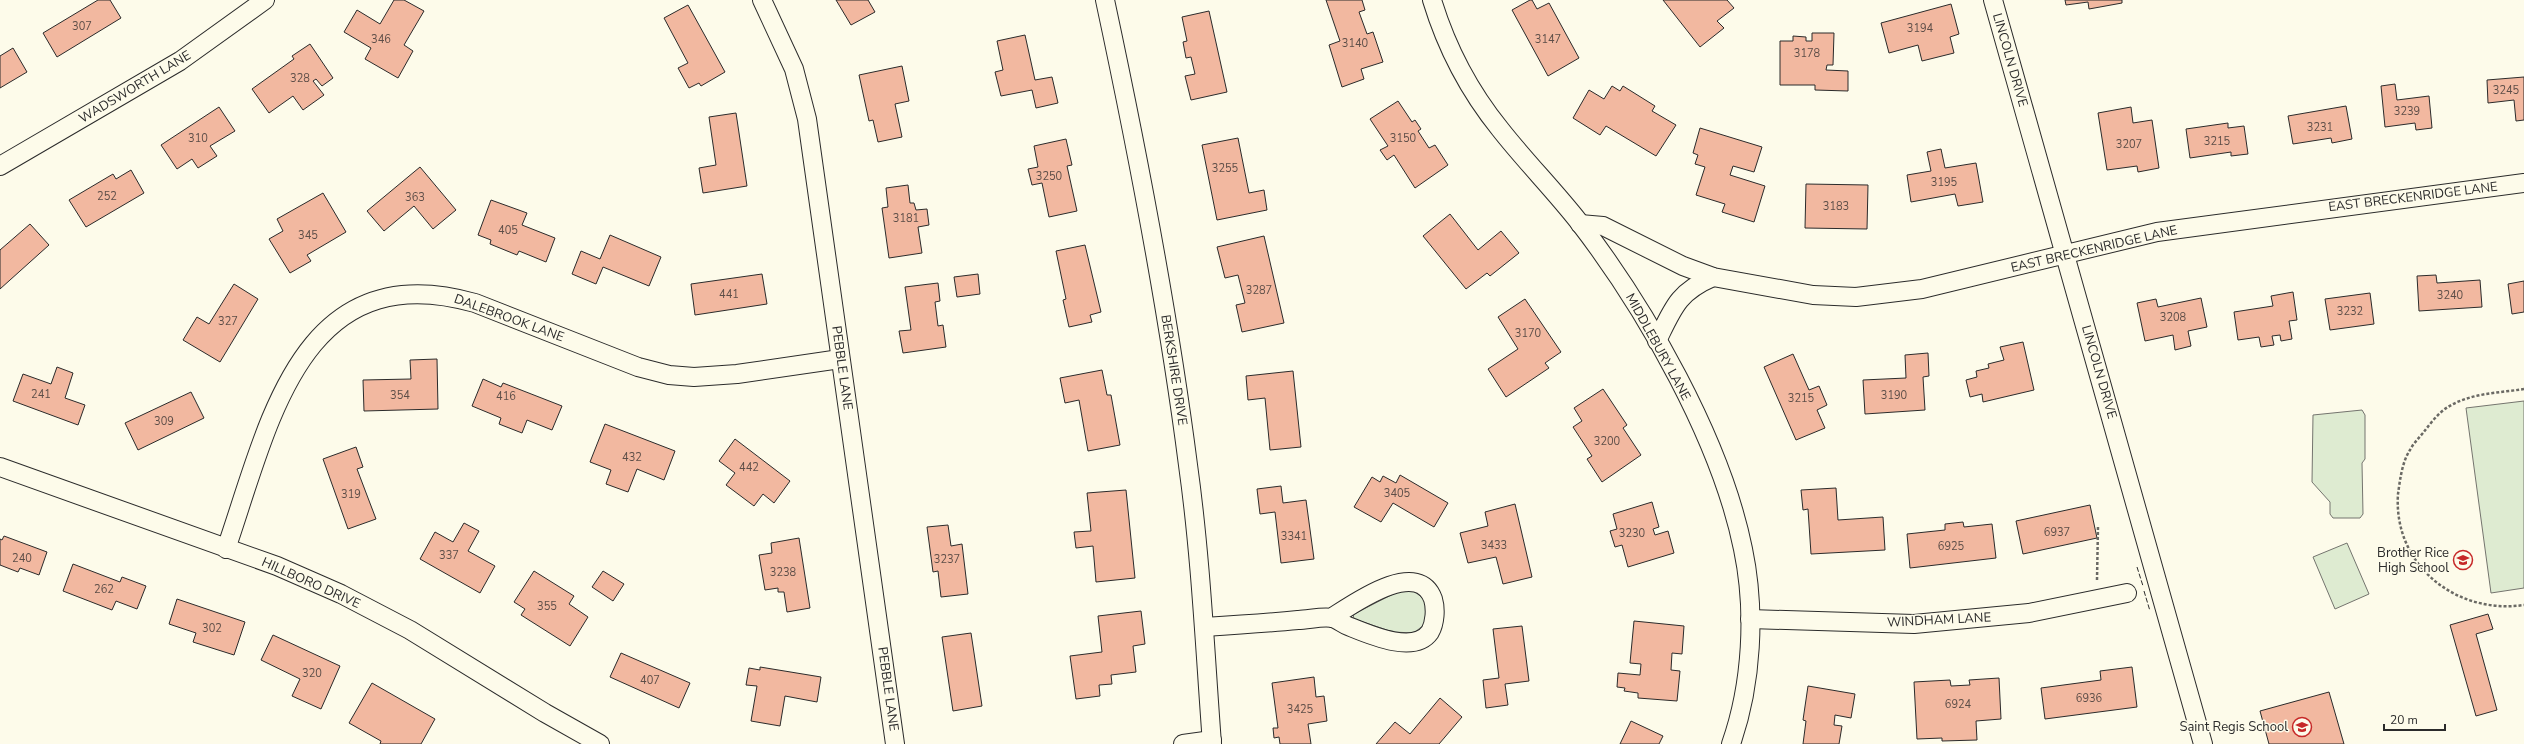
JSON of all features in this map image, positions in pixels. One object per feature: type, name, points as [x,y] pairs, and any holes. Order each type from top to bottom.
[{"type":"street","name":"WADSWORTH LANE","points":[[0,166],[180,61],[265,0]]},
{"type":"street","name":"PEBBLE LANE","points":[[762,0],[794,69],[807,119],[817,178],[840,359],[895,744]]},
{"type":"street","name":"BERKSHIRE DRIVE","points":[[1105,0],[1132,123],[1157,260],[1188,466],[1204,627],[1212,742]]},
{"type":"street","name":"MIDDLEBURY LANE","points":[[1432,0],[1451,50],[1472,88],[1500,129],[1549,184],[1618,276],[1657,341],[1706,439],[1729,494],[1743,549],[1749,586],[1750,619],[1746,676],[1730,744]]},
{"type":"street","name":"LINCOLN DRIVE","points":[[1993,0],[2066,254],[2203,744]]},
{"type":"street","name":"EAST BRECKENRIDGE LANE","points":[[1580,224],[1603,226],[1683,266],[1713,277],[1813,295],[1856,297],[1922,289],[2157,232],[2524,183]]},
{"type":"street","points":[[1657,341],[1677,302],[1694,285],[1713,277]]},
{"type":"street","name":"DALEBROOK LANE","points":[[226,548],[278,400],[306,350],[339,318],[362,306],[383,298],[430,293],[450,296],[475,303],[638,367],[669,375],[694,377],[737,374],[840,359]]},
{"type":"street","name":"HILLBORO DRIVE","points":[[0,467],[277,566],[348,598],[410,630],[545,713],[600,744]]},
{"type":"street","points":[[1204,627],[1332,618],[1392,641],[1411,642],[1421,640],[1429,633],[1435,616],[1433,599],[1420,585],[1411,581],[1401,582],[1364,598],[1332,618]]},
{"type":"street","name":"WINDHAM LANE","points":[[1750,619],[1914,624],[2029,613],[2127,593]]},
{"type":"street","points":[[1183,744],[1212,742]]},
{"type":"path","points":[[2524,389],[2467,397],[2447,407],[2432,422],[2409,451],[2400,480],[2397,509],[2406,544],[2420,567],[2445,590],[2484,606],[2506,608],[2524,605]]},
{"type":"path","points":[[2097,600],[2098,526]]},
{"type":"green space","points":[[2524,401],[2524,588],[2491,593],[2466,408]]},
{"type":"green space","points":[[2362,410],[2365,415],[2365,459],[2362,463],[2363,514],[2360,518],[2333,518],[2330,514],[2330,502],[2312,482],[2313,415]]},
{"type":"green space","points":[[2347,543],[2369,594],[2335,609],[2313,557]]},
{"type":"green space","points":[[1413,590],[1426,601],[1426,623],[1414,633],[1393,632],[1354,619],[1353,614],[1399,591]]},
{"type":"building","points":[[98,0],[110,0],[121,18],[57,57],[43,33]]},
{"type":"building","points":[[394,0],[404,0],[424,11],[404,45],[413,51],[398,78],[365,59],[371,48],[344,32],[357,10],[380,24]]},
{"type":"building","points":[[836,0],[868,0],[875,12],[851,25]]},
{"type":"building","points":[[1326,0],[1362,0],[1365,10],[1359,12],[1367,34],[1373,32],[1383,62],[1361,69],[1364,79],[1342,87],[1329,45],[1340,41]]},
{"type":"building","points":[[1532,0],[1537,9],[1549,3],[1579,58],[1548,76],[1512,10]]},
{"type":"building","points":[[1663,0],[1727,0],[1734,8],[1717,21],[1724,28],[1700,47]]},
{"type":"building","points":[[2065,0],[2122,0],[2122,3],[2089,9],[2088,2],[2066,5]]},
{"type":"building","points":[[1951,4],[1959,34],[1950,37],[1954,53],[1922,61],[1918,45],[1889,53],[1881,23]]},
{"type":"building","points":[[688,5],[725,72],[701,86],[699,83],[689,88],[678,68],[688,63],[664,18]]},
{"type":"building","points":[[1209,11],[1227,92],[1191,100],[1185,76],[1195,74],[1191,57],[1186,58],[1183,42],[1187,41],[1182,17]]},
{"type":"building","points":[[1812,33],[1834,33],[1833,65],[1827,65],[1826,70],[1848,71],[1848,91],[1815,90],[1815,85],[1780,85],[1780,41],[1793,41],[1793,36],[1806,37],[1806,41],[1812,41]]},
{"type":"building","points":[[1025,35],[1035,80],[1052,77],[1058,103],[1036,108],[1032,90],[1001,96],[995,72],[1003,70],[997,41]]},
{"type":"building","points":[[310,44],[333,78],[322,86],[316,79],[313,81],[324,95],[303,110],[293,96],[269,113],[252,89],[294,59],[292,56]]},
{"type":"building","points":[[13,48],[27,72],[0,88],[0,56]]},
{"type":"building","points":[[902,66],[909,101],[895,104],[902,137],[878,142],[873,120],[869,121],[859,75]]},
{"type":"building","points":[[2524,77],[2524,120],[2516,121],[2514,100],[2488,103],[2487,80]]},
{"type":"building","points":[[2395,84],[2397,100],[2429,96],[2432,128],[2416,130],[2415,123],[2385,127],[2381,86]]},
{"type":"building","points":[[1612,86],[1620,91],[1623,86],[1655,106],[1652,111],[1676,125],[1656,156],[1606,126],[1600,135],[1573,118],[1589,90],[1604,99]]},
{"type":"building","points":[[1398,101],[1412,122],[1415,120],[1421,129],[1418,131],[1429,148],[1435,145],[1448,165],[1415,188],[1394,155],[1387,160],[1380,150],[1388,146],[1370,119]]},
{"type":"building","points":[[2346,106],[2352,139],[2332,143],[2331,138],[2293,144],[2288,116]]},
{"type":"building","points":[[219,107],[235,131],[210,146],[217,156],[198,168],[192,159],[177,169],[161,145]]},
{"type":"building","points":[[2131,107],[2133,123],[2152,120],[2159,168],[2138,172],[2137,166],[2107,170],[2098,113]]},
{"type":"building","points":[[736,113],[747,186],[703,193],[699,168],[716,165],[709,117]]},
{"type":"building","points":[[2228,123],[2228,128],[2244,126],[2248,154],[2231,156],[2231,152],[2190,158],[2186,129]]},
{"type":"building","points":[[1700,128],[1762,147],[1754,172],[1733,166],[1730,175],[1765,186],[1754,222],[1722,212],[1725,204],[1696,195],[1705,167],[1695,164],[1698,155],[1693,153]]},
{"type":"building","points":[[1238,138],[1249,193],[1264,190],[1267,210],[1217,220],[1202,145]]},
{"type":"building","points":[[1066,139],[1072,165],[1067,166],[1077,211],[1049,217],[1042,183],[1032,185],[1028,169],[1038,167],[1034,146]]},
{"type":"building","points":[[1941,149],[1945,168],[1976,163],[1983,202],[1958,206],[1955,194],[1911,202],[1907,175],[1931,171],[1927,152]]},
{"type":"building","points":[[420,167],[456,210],[433,229],[414,206],[384,231],[367,211]]},
{"type":"building","points":[[131,170],[144,193],[86,227],[69,200],[113,174],[116,179]]},
{"type":"building","points":[[1806,184],[1868,185],[1867,229],[1805,228]]},
{"type":"building","points":[[908,185],[910,203],[914,203],[916,210],[927,209],[929,225],[918,227],[922,253],[889,258],[882,208],[888,207],[886,188]]},
{"type":"building","points":[[323,193],[346,232],[307,255],[311,261],[290,273],[269,239],[283,231],[277,219]]},
{"type":"building","points":[[491,200],[527,213],[522,225],[555,238],[546,262],[519,251],[517,255],[490,244],[491,240],[478,235]]},
{"type":"building","points":[[1450,214],[1478,250],[1501,231],[1519,253],[1490,276],[1487,273],[1466,289],[1423,236]]},
{"type":"building","points":[[30,224],[49,245],[0,289],[0,250]]},
{"type":"building","points":[[610,235],[661,257],[649,286],[603,267],[596,284],[572,274],[581,251],[600,259]]},
{"type":"building","points":[[1264,236],[1284,323],[1242,332],[1236,305],[1245,303],[1238,275],[1225,278],[1217,247]]},
{"type":"building","points":[[1085,245],[1101,312],[1090,315],[1092,322],[1069,327],[1063,300],[1066,299],[1056,251]]},
{"type":"building","points":[[762,274],[767,304],[695,315],[691,284]]},
{"type":"building","points":[[978,274],[980,294],[957,297],[954,277]]},
{"type":"building","points":[[2436,275],[2437,283],[2480,280],[2482,307],[2419,311],[2417,276]]},
{"type":"building","points":[[2524,281],[2524,312],[2512,314],[2508,284]]},
{"type":"building","points":[[938,283],[940,301],[935,302],[938,326],[943,325],[946,347],[903,353],[899,331],[911,330],[905,287]]},
{"type":"building","points":[[234,284],[258,299],[220,362],[183,340],[197,317],[209,324]]},
{"type":"building","points":[[2293,292],[2297,320],[2289,321],[2292,339],[2281,341],[2280,335],[2272,336],[2274,345],[2261,347],[2259,337],[2238,340],[2234,312],[2273,306],[2271,296]]},
{"type":"building","points":[[2370,293],[2374,324],[2330,330],[2325,299]]},
{"type":"building","points":[[2201,298],[2207,327],[2188,331],[2191,346],[2175,350],[2173,335],[2145,341],[2137,303],[2156,299],[2158,307]]},
{"type":"building","points":[[1525,299],[1561,352],[1545,363],[1549,368],[1506,397],[1488,369],[1518,349],[1498,317]]},
{"type":"building","points":[[2023,342],[2034,390],[1983,402],[1982,394],[1970,397],[1966,380],[1977,377],[1976,371],[1989,368],[1988,364],[2004,360],[2000,347]]},
{"type":"building","points":[[1928,353],[1929,376],[1923,377],[1925,410],[1865,414],[1863,380],[1906,378],[1905,355]]},
{"type":"building","points":[[1793,354],[1809,390],[1819,386],[1827,405],[1817,410],[1825,428],[1796,440],[1764,367]]},
{"type":"building","points":[[437,359],[438,409],[364,411],[363,380],[411,379],[410,360]]},
{"type":"building","points":[[57,367],[73,373],[65,398],[85,405],[78,425],[13,401],[23,374],[51,384]]},
{"type":"building","points":[[1102,370],[1107,395],[1111,395],[1120,445],[1088,451],[1079,400],[1065,403],[1060,378]]},
{"type":"building","points":[[1293,371],[1301,447],[1270,450],[1265,398],[1248,400],[1246,376]]},
{"type":"building","points":[[483,379],[501,387],[503,383],[562,406],[552,430],[527,420],[522,433],[499,424],[501,418],[472,406]]},
{"type":"building","points":[[1603,389],[1627,425],[1623,428],[1641,455],[1602,482],[1587,459],[1592,456],[1573,427],[1582,421],[1574,408]]},
{"type":"building","points":[[191,392],[204,418],[138,450],[125,423]]},
{"type":"building","points":[[605,424],[675,451],[664,480],[637,469],[628,492],[606,484],[611,470],[590,462]]},
{"type":"building","points":[[735,439],[790,481],[774,503],[763,494],[754,506],[726,485],[735,473],[719,461]]},
{"type":"building","points":[[356,447],[363,467],[357,469],[376,519],[348,529],[323,459]]},
{"type":"building","points":[[1400,475],[1448,503],[1434,527],[1393,503],[1381,522],[1354,507],[1372,477],[1380,482],[1383,476],[1396,483]]},
{"type":"building","points":[[1281,486],[1283,503],[1306,500],[1314,559],[1281,563],[1275,512],[1260,514],[1257,489]]},
{"type":"building","points":[[1836,488],[1838,520],[1883,517],[1885,550],[1811,554],[1808,509],[1803,510],[1801,490]]},
{"type":"building","points":[[1126,490],[1135,578],[1096,582],[1093,546],[1076,548],[1074,532],[1091,531],[1087,493]]},
{"type":"building","points":[[1652,502],[1659,527],[1653,529],[1655,535],[1668,531],[1674,553],[1628,567],[1622,545],[1615,547],[1610,531],[1617,529],[1613,514]]},
{"type":"building","points":[[1515,504],[1532,577],[1503,584],[1496,557],[1468,563],[1460,533],[1488,526],[1485,512]]},
{"type":"building","points":[[2090,505],[2097,538],[2023,554],[2016,521]]},
{"type":"building","points":[[1963,522],[1964,527],[1992,524],[1996,558],[1910,568],[1907,534],[1945,530],[1945,524]]},
{"type":"building","points":[[464,523],[479,531],[468,551],[495,566],[480,593],[420,559],[435,532],[453,542]]},
{"type":"building","points":[[948,525],[951,546],[962,544],[968,594],[941,597],[938,571],[933,572],[927,527]]},
{"type":"building","points":[[4,536],[47,552],[39,575],[20,568],[18,572],[0,565],[0,539],[2,540]]},
{"type":"building","points":[[799,538],[810,608],[787,612],[784,592],[778,592],[778,588],[765,590],[759,555],[772,553],[771,543]]},
{"type":"building","points":[[73,564],[120,582],[122,577],[146,586],[137,609],[116,601],[112,610],[63,591]]},
{"type":"building","points":[[534,571],[574,596],[569,604],[588,617],[570,646],[521,615],[525,609],[514,602]]},
{"type":"building","points":[[603,571],[624,584],[613,601],[592,587]]},
{"type":"building","points":[[177,599],[245,622],[234,655],[193,642],[196,633],[169,624]]},
{"type":"building","points":[[1141,611],[1145,644],[1133,646],[1136,672],[1111,675],[1112,684],[1099,685],[1100,696],[1076,699],[1070,656],[1102,652],[1098,616]]},
{"type":"building","points":[[2488,614],[2493,629],[2476,634],[2497,710],[2476,716],[2450,625]]},
{"type":"building","points":[[1634,621],[1684,626],[1682,654],[1672,653],[1671,670],[1680,671],[1677,701],[1638,698],[1638,693],[1624,691],[1625,688],[1617,687],[1618,673],[1640,675],[1641,664],[1630,663]]},
{"type":"building","points":[[1522,626],[1529,681],[1505,684],[1508,705],[1486,708],[1483,680],[1499,678],[1493,629]]},
{"type":"building","points":[[971,633],[982,706],[953,711],[942,637]]},
{"type":"building","points":[[273,635],[340,666],[321,709],[292,696],[300,679],[261,660]]},
{"type":"building","points":[[621,653],[690,683],[679,708],[610,677]]},
{"type":"building","points":[[760,667],[821,677],[817,702],[785,696],[780,726],[751,721],[757,686],[746,685],[749,668],[760,670]]},
{"type":"building","points":[[2132,667],[2137,707],[2045,719],[2041,688],[2101,680],[2100,671]]},
{"type":"building","points":[[1314,677],[1316,697],[1324,696],[1327,721],[1308,724],[1311,744],[1280,744],[1279,737],[1274,738],[1273,728],[1278,728],[1272,683]]},
{"type":"building","points":[[1999,678],[2001,719],[1976,721],[1977,740],[1942,741],[1942,738],[1917,739],[1914,682],[1950,680],[1951,686],[1970,685],[1969,680]]},
{"type":"building","points":[[372,683],[435,719],[421,744],[380,744],[381,741],[349,723]]},
{"type":"building","points":[[1808,686],[1855,694],[1851,718],[1835,715],[1834,725],[1842,726],[1839,744],[1803,744],[1806,721],[1803,720]]},
{"type":"building","name":"Saint Regis School","points":[[2329,692],[2344,744],[2269,744],[2260,711]]},
{"type":"building","points":[[1440,698],[1462,717],[1439,744],[1376,744],[1395,722],[1410,734]]},
{"type":"building","points":[[1631,721],[1663,736],[1659,744],[1620,744]]},
{"type":"fence","points":[[2137,567],[2143,586]]},
{"type":"fence","points":[[2144,591],[2150,611]]},
{"type":"place","name":"Brother Rice High School","points":[[2463,560]]},
{"type":"place","name":"Saint Regis School","points":[[2302,727]]}]
